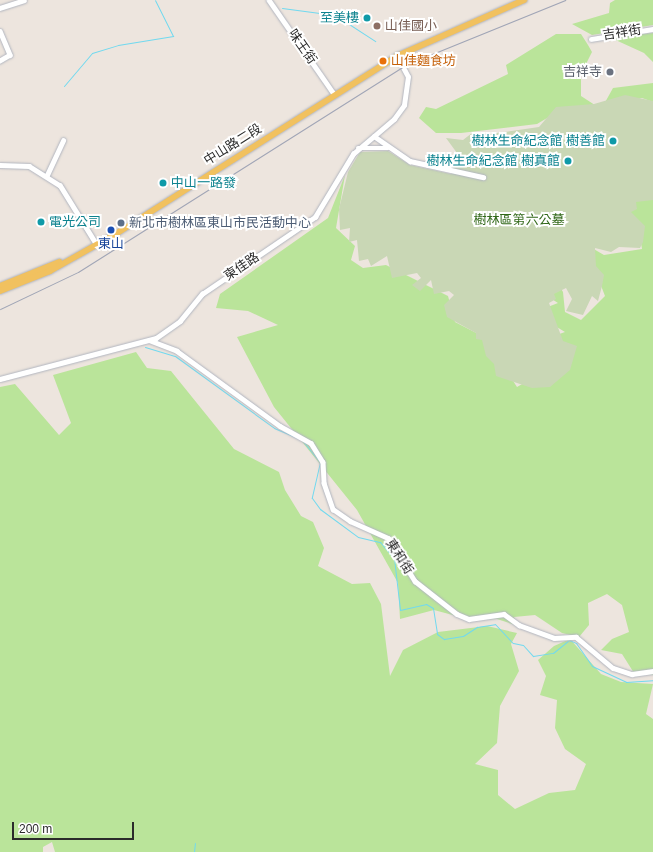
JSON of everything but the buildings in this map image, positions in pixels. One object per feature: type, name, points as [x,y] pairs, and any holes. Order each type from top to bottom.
[{"type":"main road","name":"中山路二段","points":[[0,291],[50,271],[97,245],[334,94],[397,56],[510,3],[524,0]]},
{"type":"main road","name":"中山路二段","points":[[0,286],[97,245]]},
{"type":"street","points":[[0,8],[24,0]]},
{"type":"street","name":"味王街","points":[[269,0],[334,94]]},
{"type":"street","name":"吉祥街","points":[[591,39],[653,28]]},
{"type":"street","points":[[0,31],[10,55],[0,61]]},
{"type":"street","name":"東佳路","points":[[0,379],[149,340],[173,328],[202,294],[315,217],[358,148],[394,119],[404,105],[408,94],[405,65],[397,56]]},
{"type":"street","points":[[374,136],[388,148],[410,161],[483,176]]},
{"type":"street","points":[[47,175],[63,140]]},
{"type":"street","points":[[358,148],[388,148]]},
{"type":"street","points":[[0,165],[29,166],[47,175],[60,185],[97,245]]},
{"type":"street","name":"東和街","points":[[149,340],[177,351],[280,426],[311,443],[323,462],[324,483],[333,510],[350,521],[388,538],[415,581],[457,614],[470,619],[504,614],[519,625],[554,638],[576,637],[613,668],[632,674],[653,671]]},
{"type":"green space","points":[[615,0],[653,0],[653,25],[592,35],[572,24],[609,13],[610,3]]},
{"type":"green space","points":[[653,33],[653,62],[644,53],[609,37]]},
{"type":"green space","points":[[556,34],[581,34],[588,45],[592,52],[581,74],[581,96],[601,109],[559,111],[537,124],[461,133],[436,133],[419,118],[426,107],[436,109],[508,74],[506,65]]},
{"type":"green space","points":[[653,83],[653,102],[642,98],[603,106],[613,88]]},
{"type":"green space","name":"樹林區第六公墓","points":[[625,95],[653,101],[653,200],[636,202],[637,209],[631,212],[645,226],[643,242],[640,248],[619,247],[611,252],[595,248],[596,266],[604,275],[598,301],[592,296],[583,315],[566,311],[572,299],[566,288],[554,294],[556,299],[549,303],[563,341],[577,346],[570,370],[550,387],[532,388],[496,376],[494,364],[486,356],[482,340],[476,339],[476,333],[447,317],[444,305],[454,295],[449,291],[434,294],[431,280],[420,291],[412,285],[421,278],[417,273],[392,278],[387,256],[371,266],[368,259],[359,261],[357,240],[349,242],[350,228],[340,230],[339,209],[348,172],[360,152],[388,151],[410,165],[451,174],[457,153],[446,138],[463,140],[472,133],[490,134],[539,127],[556,107],[594,104]]},
{"type":"green space","points":[[345,175],[336,228],[355,246],[351,260],[363,268],[386,265],[448,296],[455,322],[484,337],[517,387],[560,362],[548,338],[565,332],[537,315],[540,310],[558,303],[544,294],[546,264],[563,292],[565,312],[581,320],[605,296],[585,244],[604,255],[642,249],[637,219],[581,214],[653,193],[653,675],[634,673],[622,654],[601,650],[612,639],[629,632],[622,605],[607,594],[588,603],[589,625],[579,637],[562,633],[535,615],[514,617],[518,626],[497,619],[471,620],[434,610],[400,619],[398,583],[357,510],[274,407],[237,337],[278,325],[248,311],[216,308],[220,294],[328,218]]},
{"type":"green space","points":[[136,352],[147,368],[171,371],[234,449],[279,472],[285,490],[301,516],[313,522],[324,548],[318,566],[352,584],[370,583],[381,604],[390,676],[403,650],[438,632],[487,626],[517,633],[511,644],[519,671],[500,706],[497,743],[475,764],[498,770],[498,795],[515,809],[549,793],[575,790],[586,764],[565,749],[555,728],[557,700],[540,695],[546,676],[538,660],[554,646],[570,639],[601,674],[621,682],[653,684],[646,714],[653,719],[653,852],[55,852],[52,842],[43,847],[43,852],[0,852],[0,387],[15,384],[59,435],[71,423],[53,375]]},
{"type":"waterway","points":[[64,86],[92,53],[118,45],[173,36],[155,0]]},
{"type":"waterway","points":[[282,8],[335,15],[375,41]]},
{"type":"waterway","points":[[145,347],[175,356],[274,428],[297,438]]},
{"type":"waterway","points":[[302,440],[320,462],[312,498],[320,509],[358,537],[380,542],[394,558],[400,610],[426,604],[433,608],[437,634],[444,639],[463,636],[477,627],[495,624],[513,643],[523,645],[533,656],[553,653],[569,640],[576,643],[592,666],[626,682],[653,680]]},
{"type":"waterway","points":[[194,852],[195,843]]},
{"type":"railway","points":[[0,309],[78,272],[405,65],[565,0]]},
{"type":"place","name":"至美樓","points":[[367,18]]},
{"type":"place","name":"山佳國小","points":[[377,26]]},
{"type":"place","name":"山佳麵食坊","points":[[383,61]]},
{"type":"place","name":"吉祥寺","points":[[610,72]]},
{"type":"place","name":"樹林生命紀念館 樹善館","points":[[613,141]]},
{"type":"place","name":"樹林生命紀念館 樹真館","points":[[568,161]]},
{"type":"place","name":"中山一路發","points":[[163,183]]},
{"type":"place","name":"電光公司","points":[[41,222]]},
{"type":"place","name":"新北市樹林區東山市民活動中心","points":[[121,223]]},
{"type":"place","name":"東山","points":[[111,230]]}]
